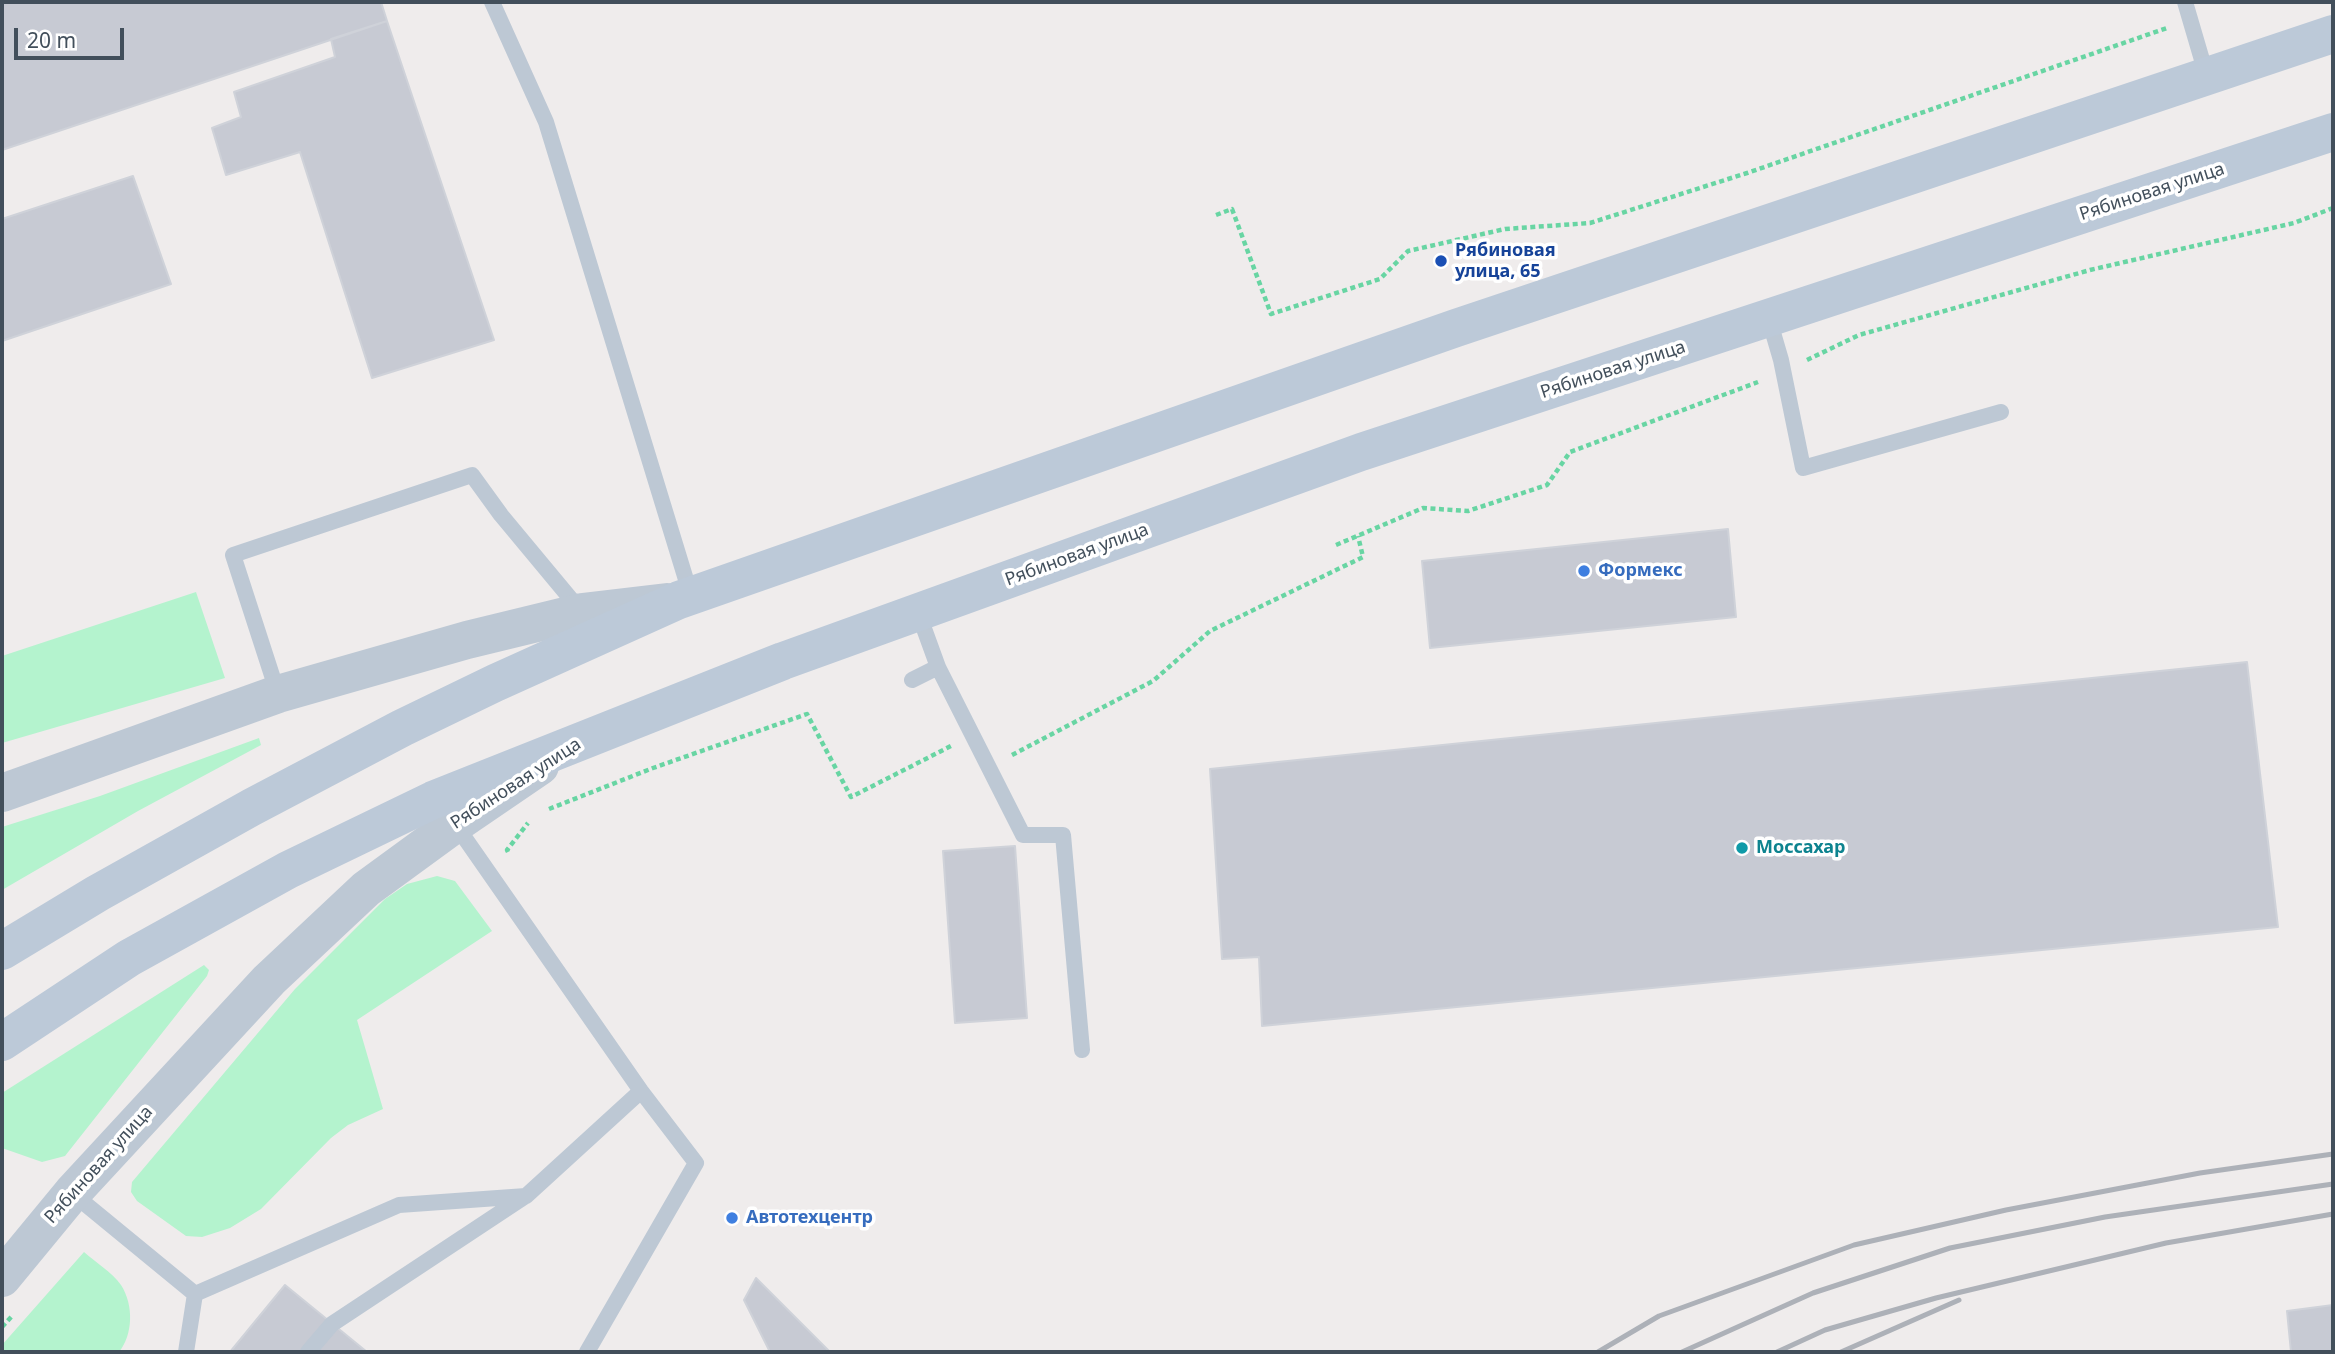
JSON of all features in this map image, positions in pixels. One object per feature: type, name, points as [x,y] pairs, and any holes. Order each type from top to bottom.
[{"type":"main road","points":[[2,951],[98,893],[252,807],[402,728],[685,598],[1443,333],[2333,34]]},
{"type":"main road","name":"Рябиновая улица","points":[[574,743],[783,661],[1361,452],[2333,132]]},
{"type":"main road","points":[[2,1042],[129,958],[288,870],[433,800],[574,743]]},
{"type":"street","points":[[2,793],[278,694],[467,640],[582,612],[685,598]]},
{"type":"street","name":"Рябиновая улица","points":[[2,1278],[72,1193],[269,980],[366,889],[574,743]]},
{"type":"lane","points":[[492,2],[546,122],[685,598]]},
{"type":"lane","points":[[2185,2],[2207,76]]},
{"type":"lane","points":[[1769,319],[1803,468],[2001,412]]},
{"type":"lane","points":[[278,694],[233,555],[472,475],[582,612]]},
{"type":"lane","points":[[918,612],[939,667],[1023,835],[1063,835],[1082,1050]]},
{"type":"lane","points":[[912,680],[939,667]]},
{"type":"lane","points":[[455,824],[641,1091],[696,1163],[587,1352]]},
{"type":"lane","points":[[308,1352],[332,1324],[526,1196],[641,1091]]},
{"type":"lane","points":[[72,1193],[195,1294]]},
{"type":"lane","points":[[195,1294],[399,1205],[526,1196]]},
{"type":"lane","points":[[187,1352],[195,1294]]},
{"type":"path","points":[[1216,215],[1232,209],[1271,314],[1380,279],[1408,251],[1505,229],[1590,223],[1747,173],[2191,20]]},
{"type":"path","points":[[1336,545],[1423,508],[1468,511],[1548,485],[1570,452],[1783,372],[1859,335],[2090,270],[2294,223],[2333,208]]},
{"type":"path","points":[[546,810],[653,768],[807,715],[851,797],[953,746],[964,772],[989,767],[1153,681],[1210,631],[1363,557],[1358,536]]},
{"type":"path","points":[[505,895],[518,884],[507,850],[534,815]]},
{"type":"green space","points":[[196,592],[225,678],[2,743],[2,656]]},
{"type":"green space","points":[[259,738],[261,745],[138,811],[2,890],[2,827],[100,796]]},
{"type":"green space","points":[[437,876],[455,881],[492,931],[357,1020],[383,1109],[348,1125],[331,1138],[261,1209],[230,1228],[202,1237],[186,1236],[137,1201],[131,1192],[132,1182],[295,989],[385,899],[407,884]]},
{"type":"green space","points":[[204,965],[209,970],[207,976],[65,1156],[42,1162],[2,1148],[2,1093]]},
{"type":"green space","points":[[84,1252],[113,1276],[125,1293],[130,1320],[127,1337],[119,1352],[2,1352],[2,1345]]},
{"type":"building","points":[[2,2],[381,2],[387,21],[2,150]]},
{"type":"building","points":[[387,21],[494,340],[372,378],[300,152],[226,175],[212,128],[241,117],[234,92],[335,57],[331,39]]},
{"type":"building","points":[[133,176],[171,284],[2,341],[2,219]]},
{"type":"building","points":[[1728,529],[1736,617],[1430,648],[1422,561]]},
{"type":"building","name":"Моссахар","points":[[2247,662],[2278,927],[1262,1026],[1259,957],[1222,959],[1210,769]]},
{"type":"building","points":[[1015,846],[1027,1018],[955,1023],[943,851]]},
{"type":"building","points":[[756,1278],[830,1352],[770,1352],[744,1300]]},
{"type":"building","points":[[285,1285],[367,1352],[230,1352]]},
{"type":"building","points":[[2333,1305],[2333,1352],[2291,1352],[2287,1311]]},
{"type":"railway","points":[[1598,1352],[1659,1316],[1854,1245],[2006,1210],[2200,1173],[2333,1154]]},
{"type":"railway","points":[[1682,1352],[1813,1293],[1950,1248],[2105,1217],[2333,1184]]},
{"type":"railway","points":[[1777,1352],[1825,1330],[1936,1298],[2166,1243],[2333,1214]]},
{"type":"railway","points":[[1841,1352],[1959,1300]]},
{"type":"place","name":"Рябиновая улица, 65","points":[[1441,261]]},
{"type":"place","name":"Формекс","points":[[1584,571]]},
{"type":"place","name":"Моссахар","points":[[1742,848]]},
{"type":"place","name":"Автотехцентр","points":[[732,1218]]}]
